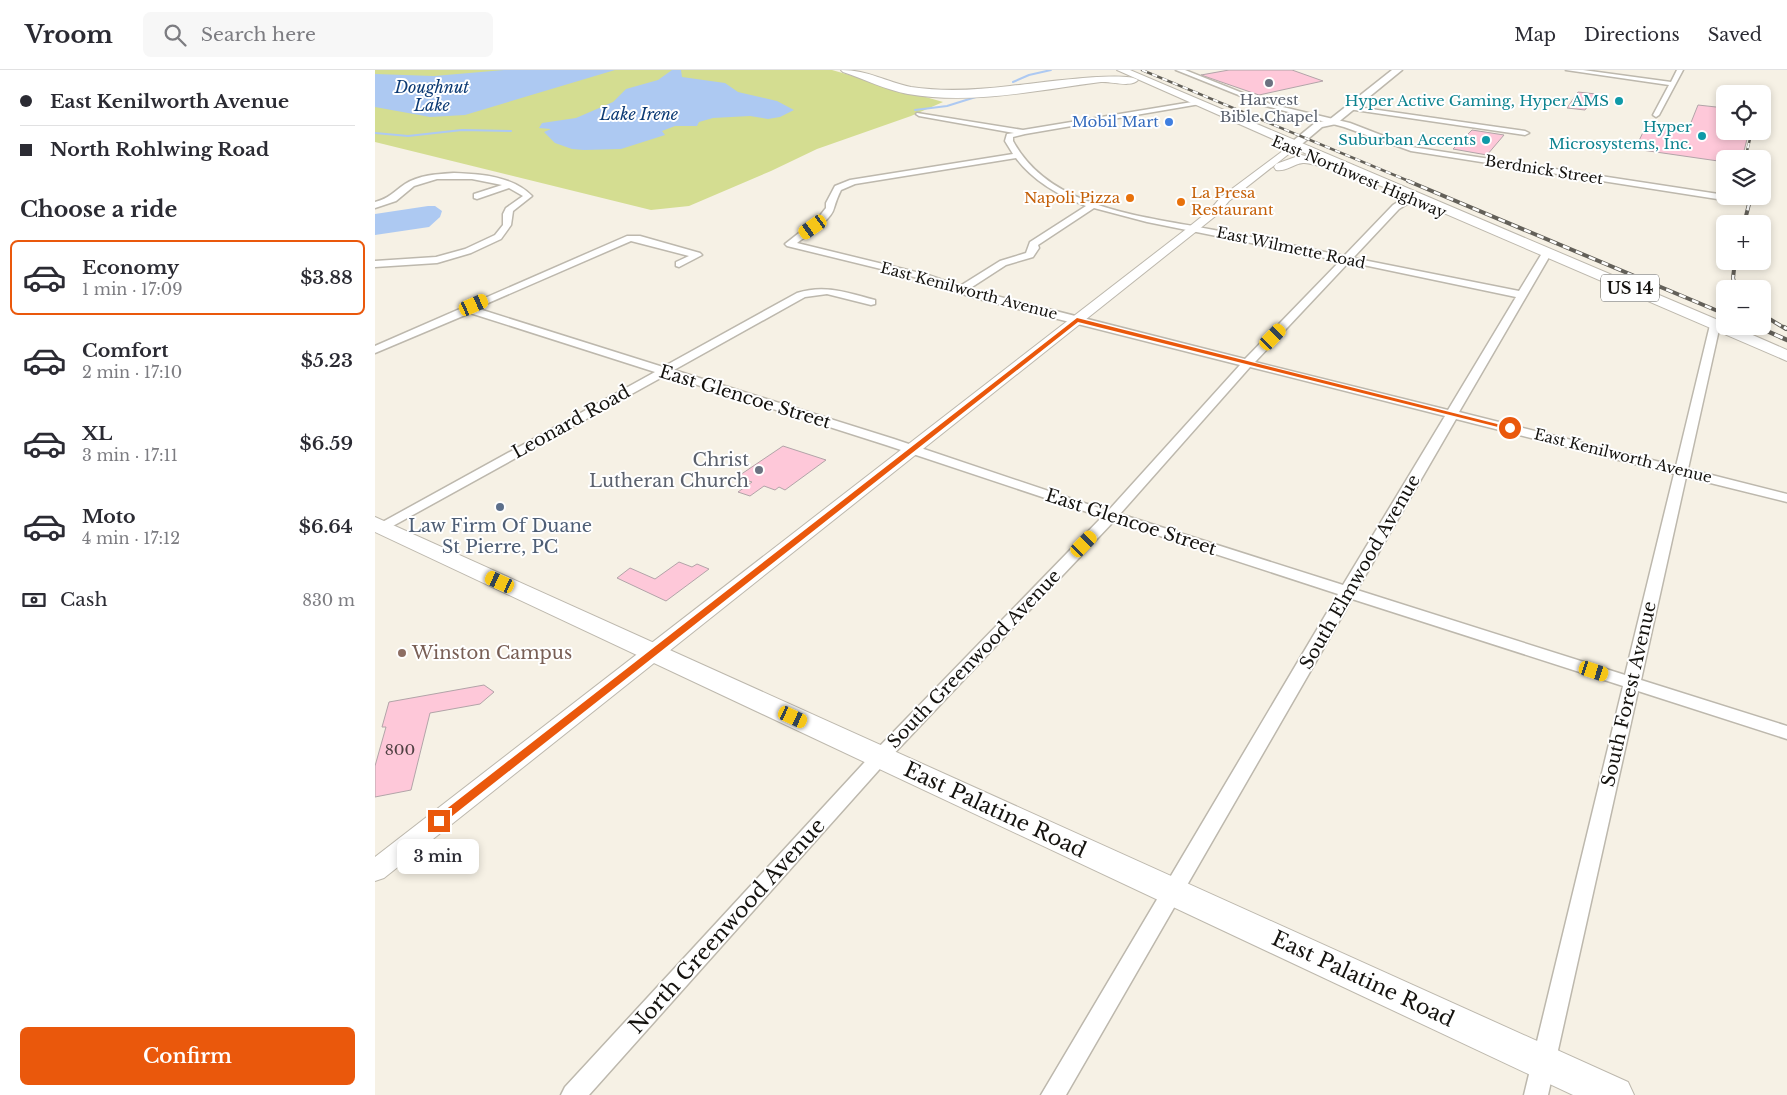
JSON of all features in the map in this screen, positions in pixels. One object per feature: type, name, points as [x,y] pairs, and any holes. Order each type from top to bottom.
[{"type":"highway","points":[[847,70],[908,90],[943,94],[984,93],[1098,75],[1117,78],[1121,72]]},
{"type":"highway","points":[[902,74],[905,80],[911,84],[955,90],[1121,72]]},
{"type":"main road","points":[[1299,145],[1331,128],[1332,122],[1398,70]]},
{"type":"main road","name":"East Northwest Highway","points":[[1121,72],[1194,104],[1262,131],[1284,137],[1416,199]]},
{"type":"main road","name":"East Northwest Highway","points":[[1194,104],[1228,122],[1299,145],[1329,165],[1547,252],[1787,356]]},
{"type":"main road","points":[[1228,122],[1275,145],[1281,152],[1279,163],[1301,159],[1329,165]]},
{"type":"main road","name":"East Palatine Road","points":[[379,526],[1615,1095]]},
{"type":"street","name":"Berdnick Street","points":[[1179,70],[1268,105],[1347,125],[1398,145],[1716,196]]},
{"type":"street","points":[[1569,70],[1674,84]]},
{"type":"street","points":[[1656,115],[1680,70]]},
{"type":"street","points":[[1016,156],[1009,141],[1010,136],[1024,132],[1194,104]]},
{"type":"street","points":[[1349,108],[1525,134]]},
{"type":"street","points":[[919,114],[1024,132]]},
{"type":"street","points":[[375,871],[1214,212],[1239,199],[1299,145]]},
{"type":"street","name":"East Wilmette Road","points":[[1016,156],[1038,177],[1070,196],[1093,205],[1194,228],[1522,295]]},
{"type":"street","name":"East Kenilworth Avenue","points":[[1016,156],[853,182],[838,188],[830,203],[830,208],[821,220],[790,244],[925,277],[961,290],[1077,320],[1787,498]]},
{"type":"street","points":[[375,205],[394,198],[411,184],[429,178],[472,175],[522,189],[528,196],[509,209],[506,215],[507,225],[497,237],[467,251],[437,260],[375,264]]},
{"type":"street","points":[[477,196],[509,185]]},
{"type":"street","name":"South Greenwood Avenue","points":[[880,757],[1111,516],[1249,362],[1396,207],[1416,199]]},
{"type":"street","points":[[961,290],[1003,263],[1030,256],[1034,248],[1033,244],[1093,205]]},
{"type":"street","points":[[375,350],[474,309],[474,305],[629,238],[640,239],[697,255],[679,264]]},
{"type":"street","name":"South Elmwood Avenue","points":[[1053,1095],[1547,252]]},
{"type":"street","name":"Leonard Road","points":[[379,526],[813,290],[824,290],[871,302]]},
{"type":"street","name":"East Glencoe Street","points":[[474,309],[662,372],[912,449],[1111,516],[1787,733]]},
{"type":"street","name":"South Forest Avenue","points":[[1536,1095],[1715,325]]},
{"type":"street","name":"North Greenwood Avenue","points":[[573,1095],[880,757]]},
{"type":"green space","points":[[375,70],[832,70],[943,102],[911,116],[817,149],[689,206],[651,210],[375,142]]},
{"type":"water","name":"Doughnut Lake","points":[[504,70],[615,70],[465,115],[430,117],[375,107],[375,74],[434,76]]},
{"type":"water","name":"Lake Irene","points":[[672,70],[681,70],[682,77],[725,83],[738,92],[777,101],[794,110],[780,117],[768,119],[750,116],[713,118],[699,122],[697,126],[675,126],[662,131],[665,135],[621,149],[572,149],[555,143],[544,132],[551,129],[539,128],[542,123],[576,118],[613,102],[626,89],[658,80]]},
{"type":"water","points":[[435,206],[442,211],[440,217],[429,227],[375,235],[375,214]]},
{"type":"building","name":"Harvest Bible Chapel","points":[[1229,70],[1292,70],[1323,81],[1259,95],[1201,75]]},
{"type":"building","points":[[1578,92],[1596,94],[1585,110],[1567,108]]},
{"type":"building","name":"Hyper Microsystems, Inc.","points":[[1698,105],[1716,107],[1716,140],[1747,140],[1744,150],[1716,150],[1716,161],[1635,149],[1647,124],[1688,130]]},
{"type":"building","name":"Suburban Accents","points":[[1472,130],[1504,135],[1487,155],[1453,149]]},
{"type":"building","name":"Christ Lutheran Church","points":[[783,446],[826,460],[785,490],[779,487],[775,490],[764,486],[750,496],[738,492],[752,482],[737,477]]},
{"type":"building","points":[[679,562],[692,567],[697,564],[709,569],[666,601],[617,578],[630,568],[655,579]]},
{"type":"building","points":[[484,685],[494,692],[480,704],[430,713],[411,790],[375,797],[375,766],[386,727],[382,727],[389,702]]},
{"type":"waterway","points":[[1013,82],[1029,75],[1051,70]]},
{"type":"waterway","points":[[915,110],[947,106],[979,96]]},
{"type":"waterway","points":[[375,133],[408,136],[462,130],[511,131]]},
{"type":"railway","points":[[1142,70],[1411,182]]},
{"type":"railway","points":[[1747,150],[1750,140]]},
{"type":"railway","points":[[1408,181],[1716,310]]},
{"type":"railway","points":[[1746,215],[1749,205]]},
{"type":"railway","points":[[1734,270],[1734,280]]},
{"type":"railway","points":[[1771,320],[1786,329]]},
{"type":"railway","points":[[1771,333],[1787,340]]},
{"type":"place","name":"Harvest Bible Chapel","points":[[1269,83]]},
{"type":"place","name":"Hyper Active Gaming, Hyper AMS","points":[[1619,101]]},
{"type":"place","name":"Mobil Mart","points":[[1169,122]]},
{"type":"place","name":"Hyper Microsystems, Inc.","points":[[1702,136]]},
{"type":"place","name":"Suburban Accents","points":[[1486,140]]},
{"type":"place","name":"Napoli Pizza","points":[[1130,198]]},
{"type":"place","name":"La Presa Restaurant","points":[[1181,202]]},
{"type":"place","name":"Christ Lutheran Church","points":[[759,470]]},
{"type":"place","name":"Law Firm Of Duane St Pierre, PC","points":[[500,507]]},
{"type":"place","name":"Winston Campus","points":[[402,653]]},
{"type":"route","points":[[439,821],[1077,320],[1510,428]]}]
